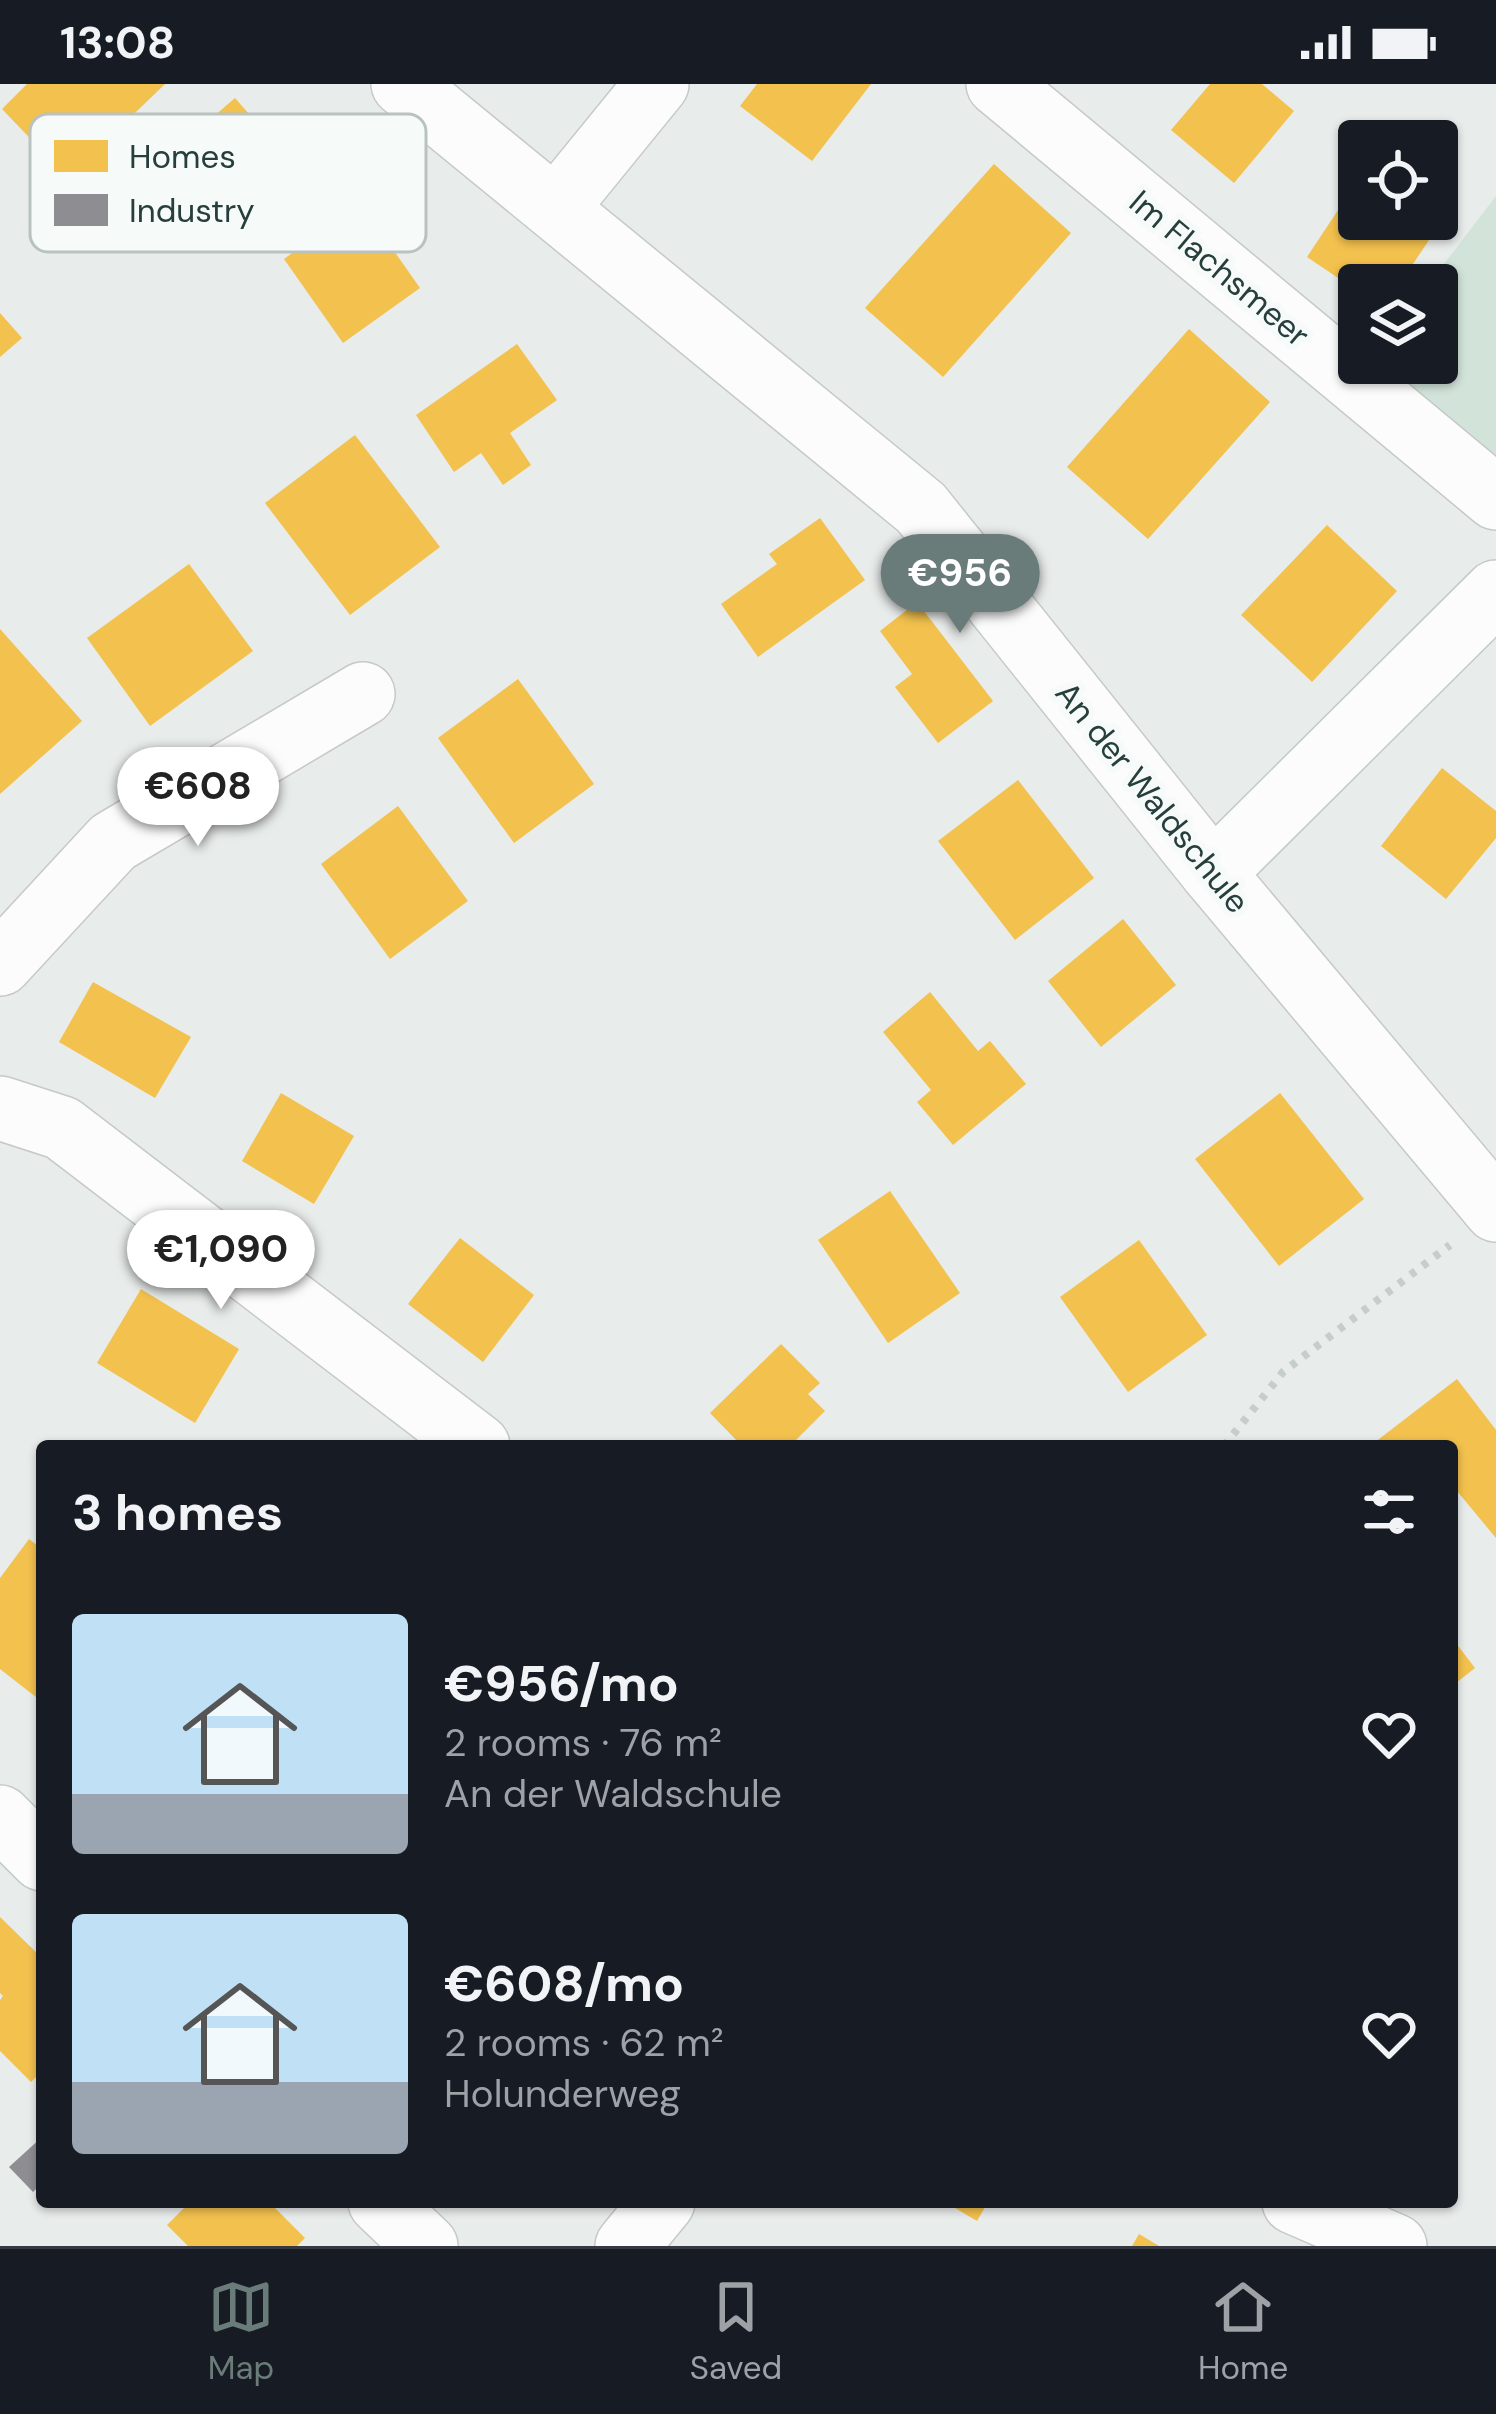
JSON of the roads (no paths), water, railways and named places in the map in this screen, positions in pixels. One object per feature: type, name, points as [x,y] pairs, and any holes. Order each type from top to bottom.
[{"type":"street","name":"An der Waldschule","points":[[403,84],[921,508],[1214,873],[1496,1210]]},
{"type":"street","points":[[556,208],[657,84]]},
{"type":"street","name":"Im Flachsmeer","points":[[998,84],[1496,499]]},
{"type":"street","points":[[1214,873],[1496,592]]},
{"type":"street","points":[[0,964],[113,842],[363,694]]},
{"type":"street","points":[[0,1108],[62,1128],[470,1440]]},
{"type":"street","points":[[0,1816],[36,1853]]},
{"type":"street","points":[[386,2208],[426,2246]]},
{"type":"street","points":[[627,2246],[658,2208]]},
{"type":"street","points":[[1308,2208],[1395,2246]]}]
